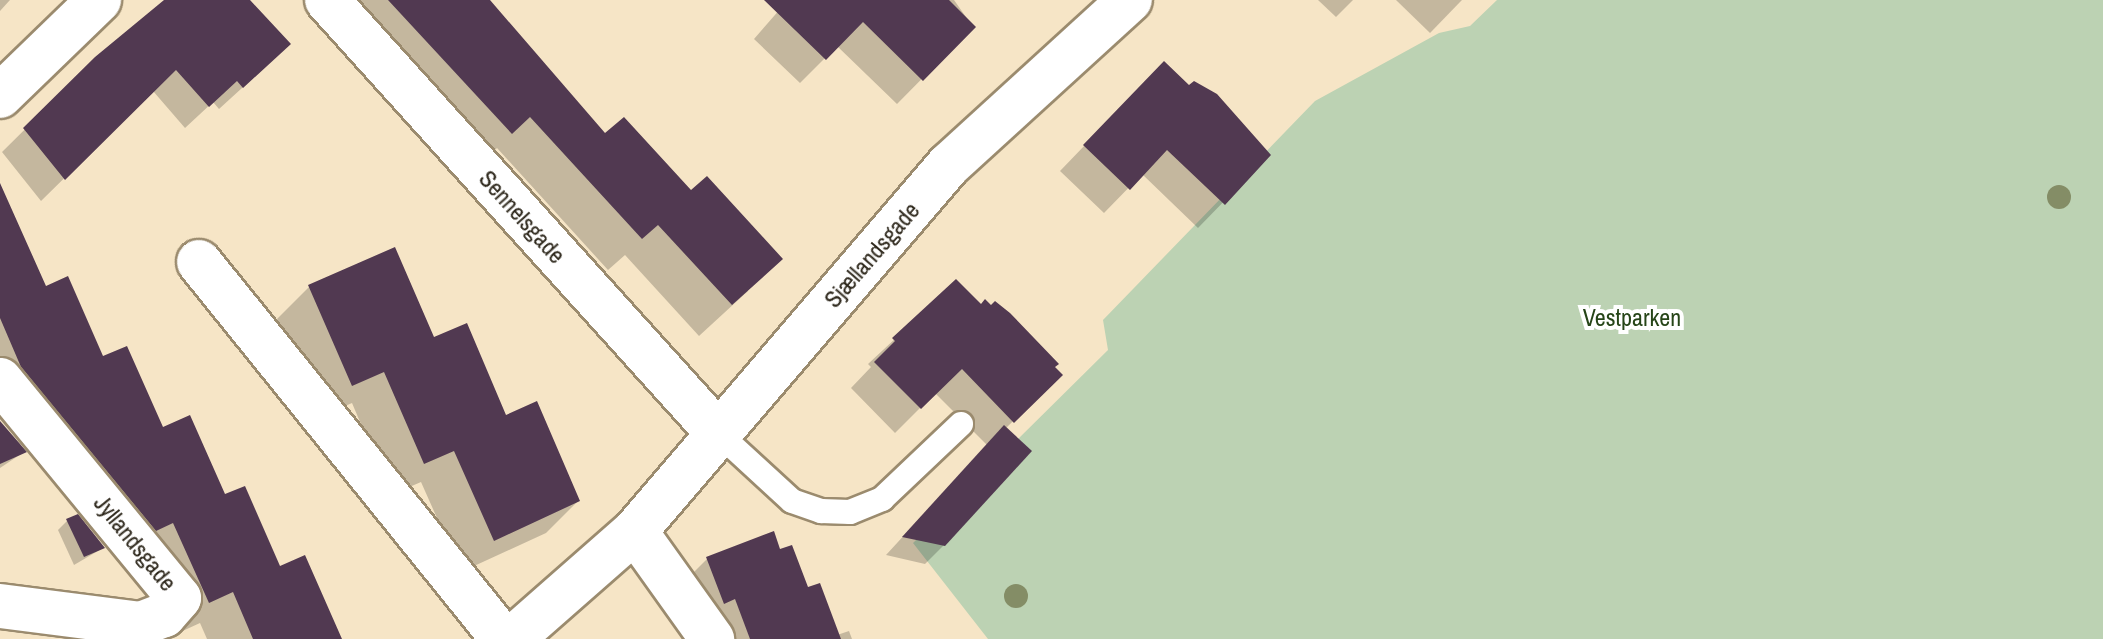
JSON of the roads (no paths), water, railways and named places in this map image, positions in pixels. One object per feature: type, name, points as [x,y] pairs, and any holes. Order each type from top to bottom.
[{"type":"street","points":[[0,96],[99,0]]},
{"type":"street","name":"Sennelsgade","points":[[327,0],[718,433]]},
{"type":"street","name":"Sjællandsgade","points":[[512,639],[635,531],[949,165],[1130,0]]},
{"type":"street","points":[[199,262],[503,639]]},
{"type":"street","name":"Jyllandsgade","points":[[0,380],[179,598],[164,615],[141,624],[0,606]]},
{"type":"street","points":[[635,531],[712,639]]},
{"type":"lane","points":[[718,433],[792,501],[821,511],[850,512],[882,499],[961,424]]},
{"type":"park label","name":"Vestparken","points":[[1632,318]]}]
